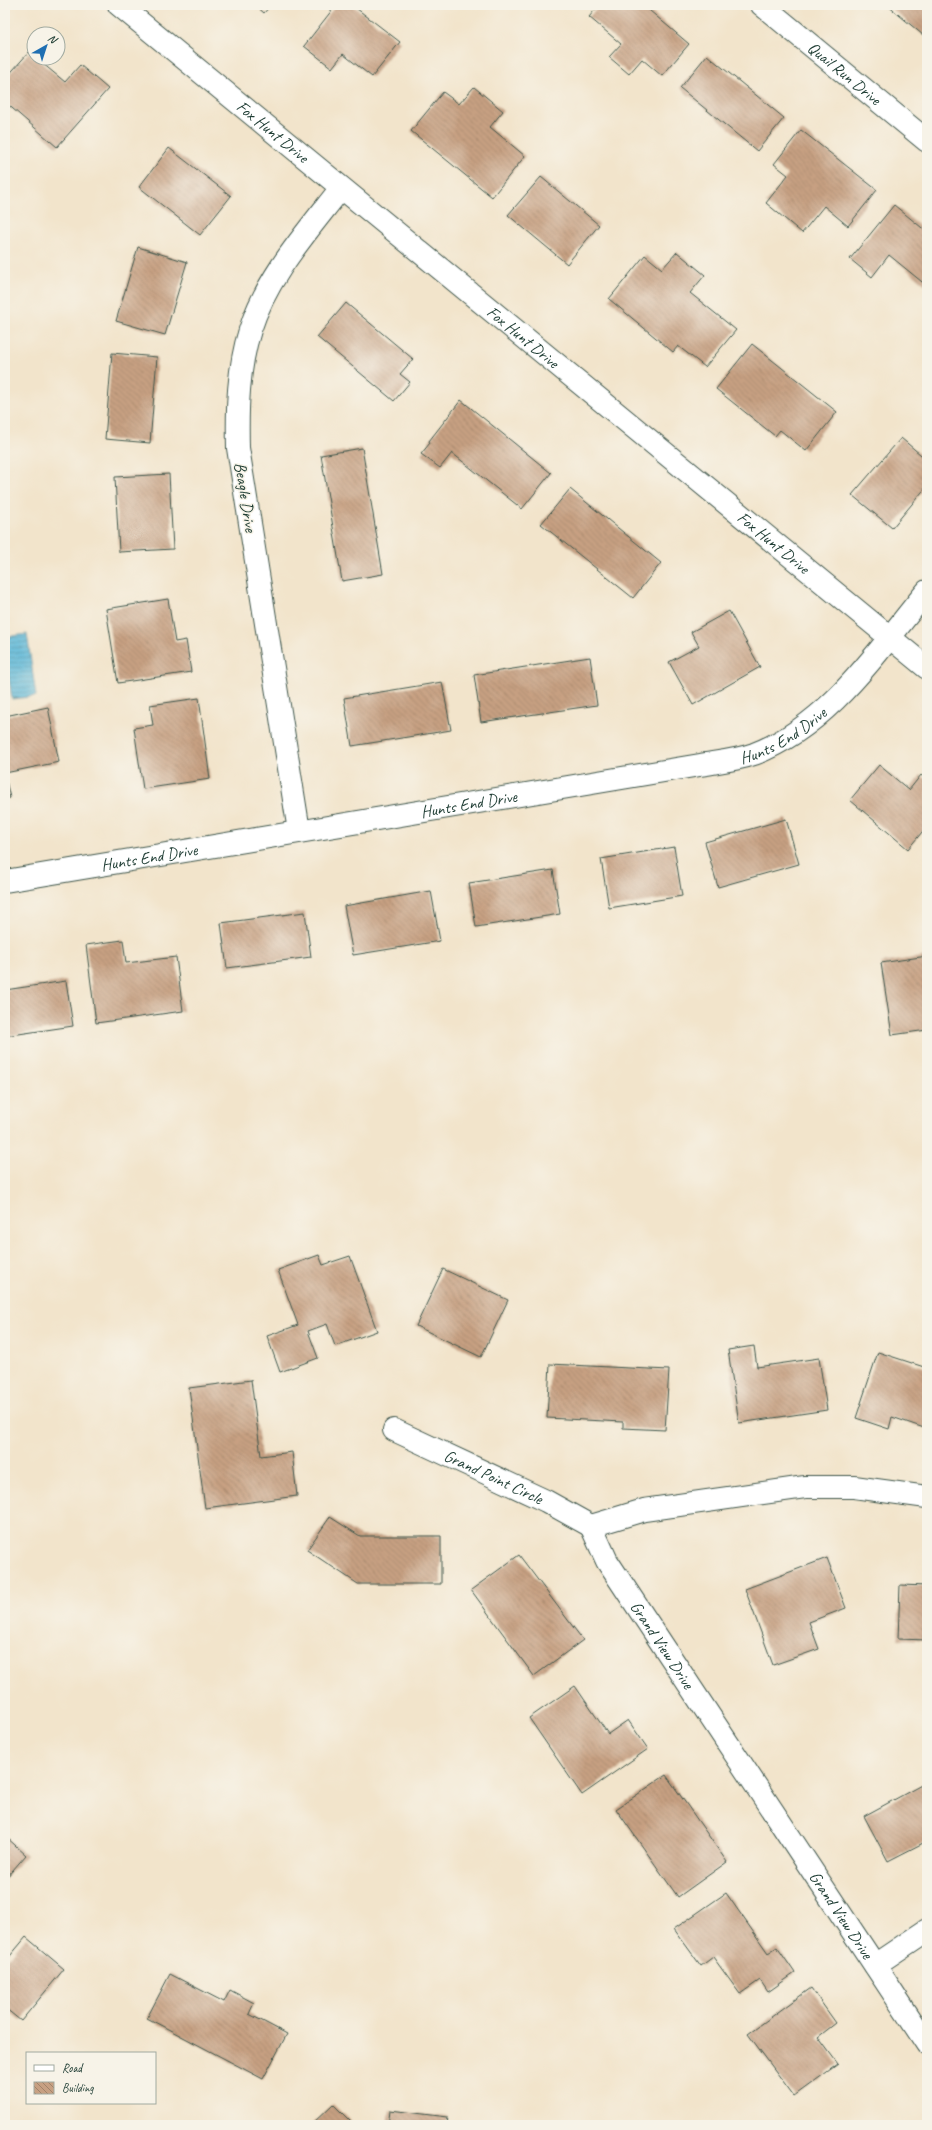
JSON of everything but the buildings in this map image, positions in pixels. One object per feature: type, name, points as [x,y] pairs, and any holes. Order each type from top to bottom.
[{"type":"street","name":"Fox Hunt Drive","points":[[119,5],[927,668]]},
{"type":"street","name":"Quail Run Drive","points":[[762,5],[927,141]]},
{"type":"street","name":"Beagle Drive","points":[[299,831],[238,448],[237,405],[242,367],[250,330],[264,296],[283,263],[341,188]]},
{"type":"street","name":"Hunts End Drive","points":[[5,881],[299,831],[700,766],[752,755],[781,742],[794,734],[832,703],[889,638],[927,591]]},
{"type":"street","name":"Grand Point Circle","points":[[394,1430],[546,1501],[591,1526]]},
{"type":"street","points":[[591,1526],[644,1510],[805,1487],[854,1487],[927,1497]]},
{"type":"street","name":"Grand View Drive","points":[[591,1526],[607,1561],[927,2044]]},
{"type":"street","points":[[875,1965],[927,1930]]},
{"type":"water","points":[[27,634],[36,696],[12,699],[5,652],[5,637]]}]
